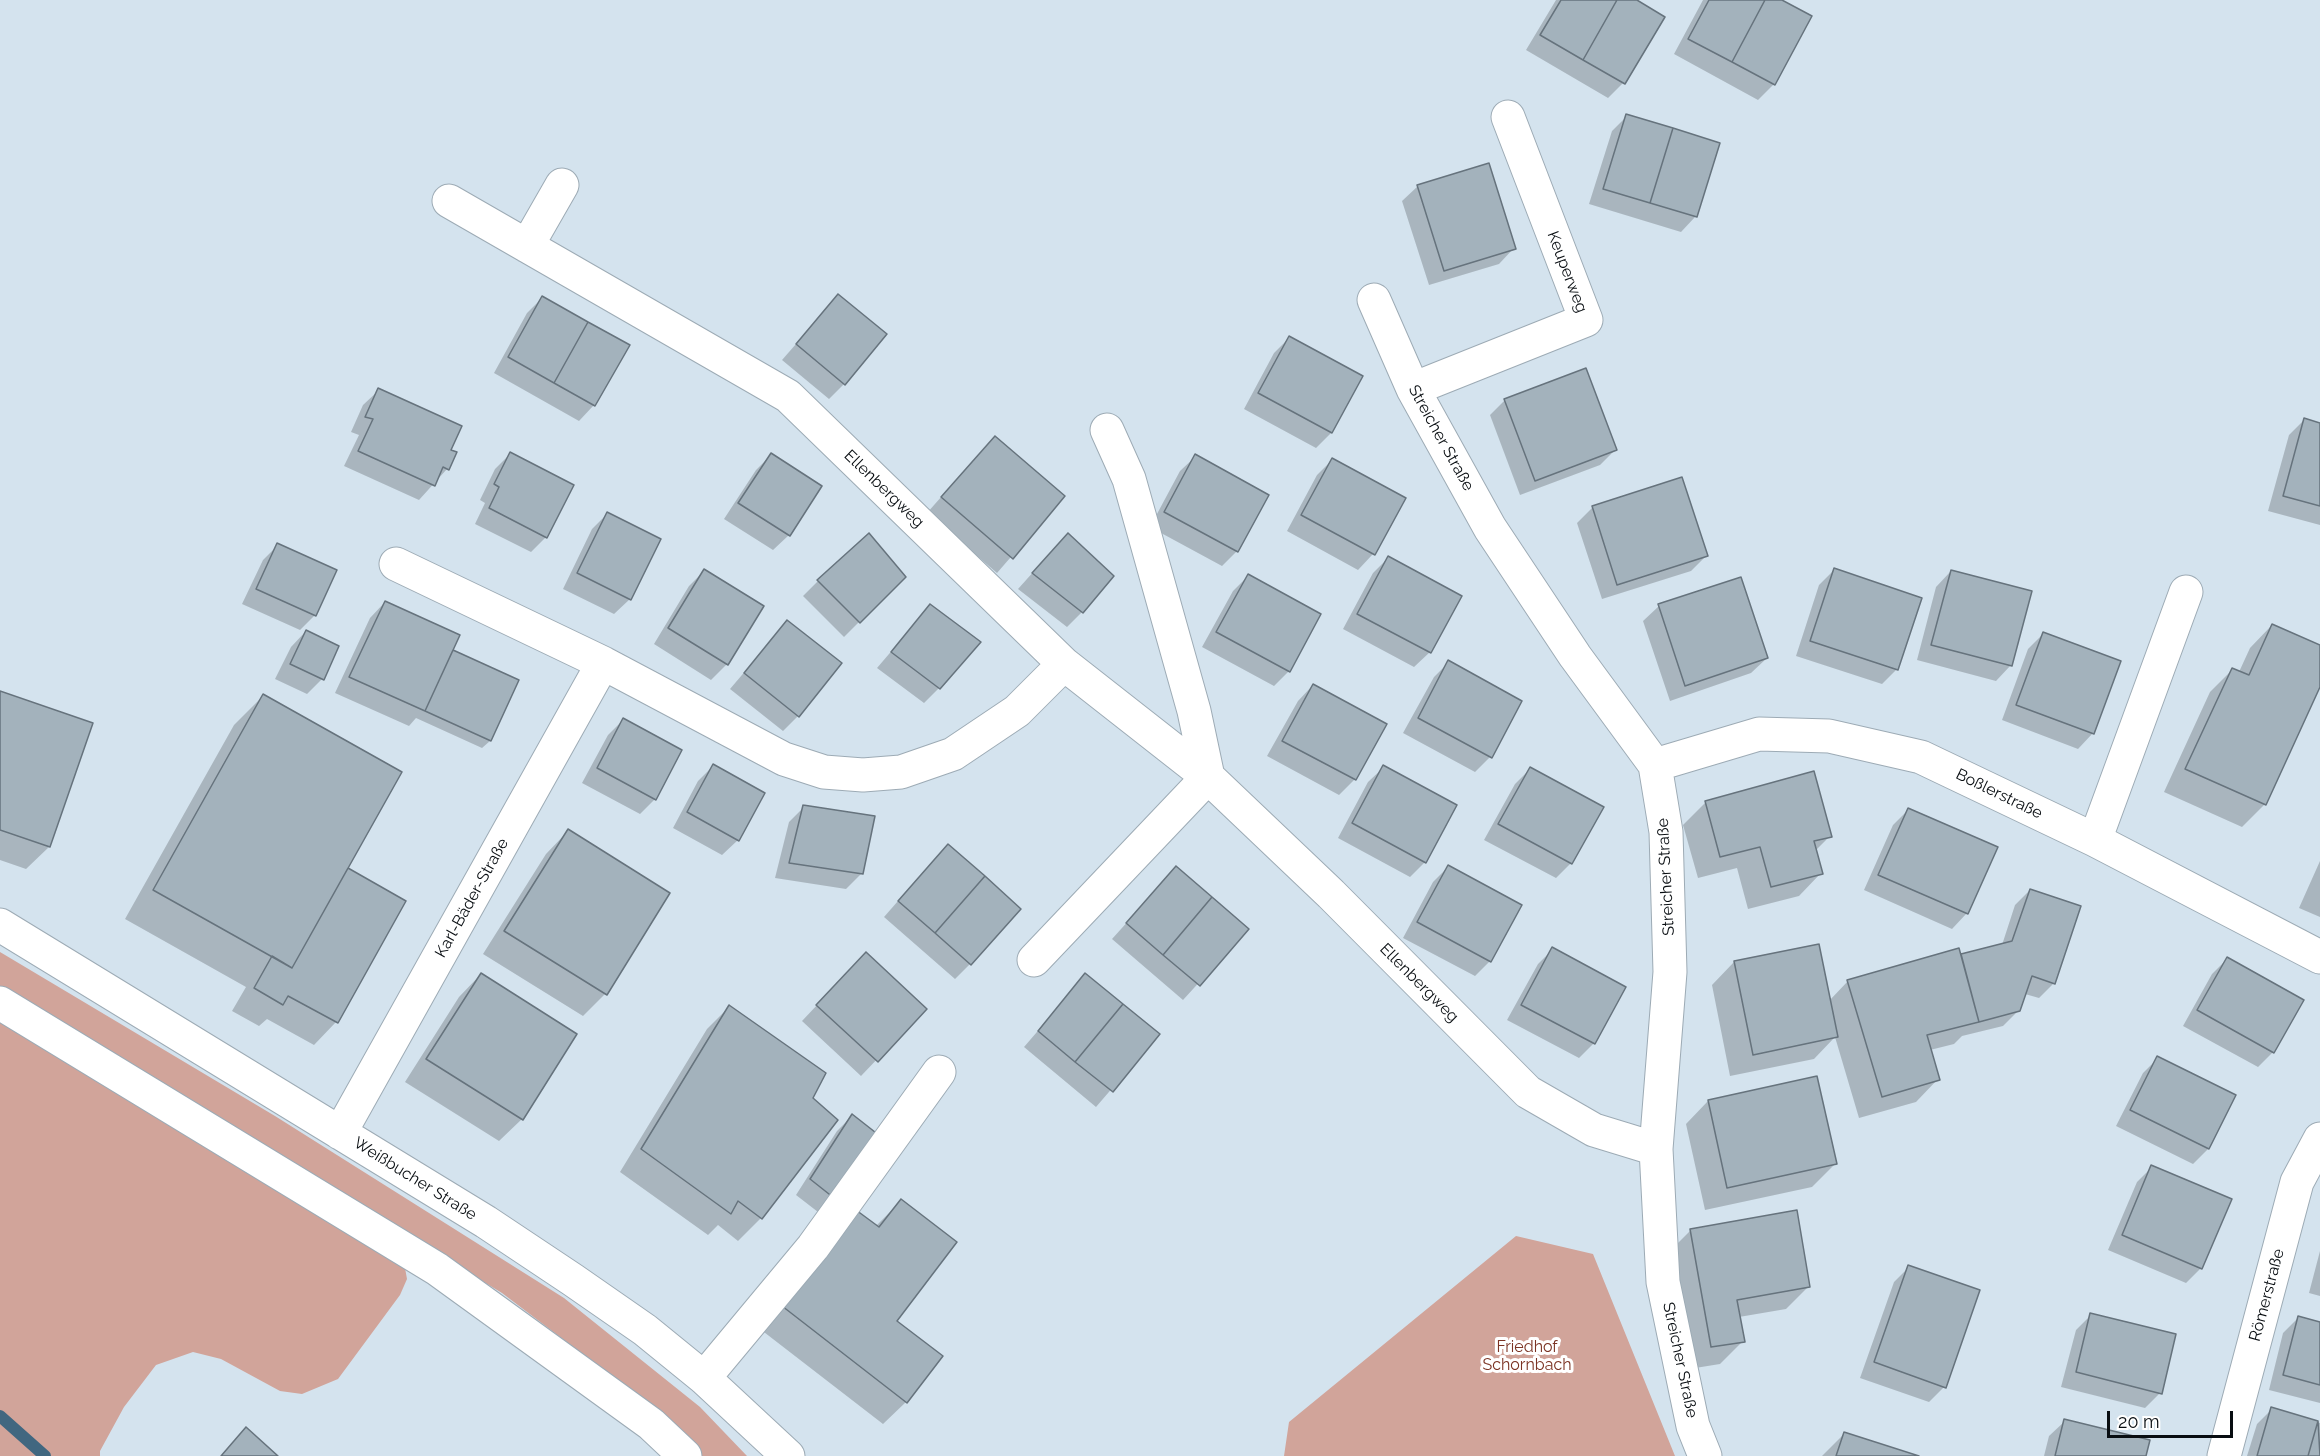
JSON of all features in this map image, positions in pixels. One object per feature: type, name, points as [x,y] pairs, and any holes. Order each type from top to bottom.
[{"type":"street","name":"Keuperweg","points":[[1413,388],[1586,320],[1508,117]]},
{"type":"street","points":[[527,246],[562,185]]},
{"type":"street","name":"Ellenbergweg","points":[[449,201],[788,396],[1064,664],[1208,777],[1331,894],[1528,1092],[1594,1130],[1656,1149]]},
{"type":"street","name":"Streicher Straße","points":[[1374,300],[1413,388],[1490,528],[1575,656],[1655,765],[1666,832],[1670,972],[1656,1149],[1663,1282],[1693,1426],[1705,1456]]},
{"type":"street","points":[[1034,960],[1208,777],[1194,711],[1129,479],[1107,430]]},
{"type":"street","points":[[396,564],[603,663],[784,759],[824,772],[862,775],[901,772],[953,754],[1017,711],[1064,664]]},
{"type":"street","points":[[2095,840],[2186,592]]},
{"type":"street","name":"Karl-Bäder-Straße","points":[[340,1133],[603,663]]},
{"type":"street","name":"Boßlerstraße","points":[[1655,765],[1759,735],[1829,736],[1921,757],[2095,840],[2320,957]]},
{"type":"street","name":"Weißbucher Straße","points":[[9,931],[486,1222],[573,1280],[645,1330],[704,1378],[788,1456]]},
{"type":"street","points":[[0,1003],[437,1269],[651,1424],[685,1456]]},
{"type":"street","points":[[704,1378],[813,1247],[939,1072]]},
{"type":"street","name":"Römerstraße","points":[[2224,1456],[2297,1182],[2320,1139]]},
{"type":"green space","points":[[0,952],[275,1116],[564,1298],[700,1407],[747,1456],[702,1456],[663,1415],[502,1293],[0,989]]},
{"type":"green space","points":[[0,1013],[405,1268],[407,1279],[400,1295],[338,1379],[302,1394],[280,1391],[221,1359],[193,1352],[156,1365],[124,1407],[100,1451],[100,1456],[0,1456]]},
{"type":"green space","name":"Friedhof Schornbach","points":[[1516,1236],[1593,1254],[1675,1456],[1284,1456],[1289,1422]]},
{"type":"building","points":[[1561,0],[1617,0],[1583,60],[1540,35]]},
{"type":"building","points":[[1617,0],[1637,0],[1665,17],[1625,84],[1583,60]]},
{"type":"building","points":[[1709,0],[1765,0],[1732,62],[1688,39]]},
{"type":"building","points":[[1765,0],[1782,0],[1812,16],[1775,85],[1732,62]]},
{"type":"building","points":[[1626,114],[1673,128],[1650,203],[1603,189]]},
{"type":"building","points":[[1673,128],[1720,143],[1697,217],[1650,203]]},
{"type":"building","points":[[1489,163],[1516,249],[1444,271],[1417,185]]},
{"type":"building","points":[[838,294],[887,334],[845,385],[796,344]]},
{"type":"building","points":[[542,296],[588,322],[554,383],[508,357]]},
{"type":"building","points":[[588,322],[630,345],[595,406],[554,383]]},
{"type":"building","points":[[1289,336],[1363,376],[1332,433],[1258,393]]},
{"type":"building","points":[[1586,368],[1617,450],[1535,481],[1504,399]]},
{"type":"building","points":[[378,388],[462,426],[451,450],[457,452],[449,470],[443,467],[435,486],[358,451],[373,419],[365,417]]},
{"type":"building","points":[[2304,418],[2320,423],[2320,506],[2283,496]]},
{"type":"building","points":[[995,436],[1065,496],[1013,559],[941,497]]},
{"type":"building","points":[[510,452],[574,485],[547,538],[489,508],[499,487],[494,484]]},
{"type":"building","points":[[771,453],[822,486],[790,536],[738,503]]},
{"type":"building","points":[[1195,454],[1269,495],[1238,552],[1164,512]]},
{"type":"building","points":[[1332,458],[1406,498],[1375,555],[1301,515]]},
{"type":"building","points":[[1682,477],[1708,556],[1617,585],[1592,506]]},
{"type":"building","points":[[607,512],[661,539],[631,600],[577,573]]},
{"type":"building","points":[[869,533],[906,577],[860,623],[817,580]]},
{"type":"building","points":[[1068,533],[1114,576],[1083,613],[1032,573]]},
{"type":"building","points":[[277,543],[337,570],[316,616],[256,589]]},
{"type":"building","points":[[1388,556],[1462,596],[1431,653],[1357,614]]},
{"type":"building","points":[[1834,568],[1922,598],[1898,670],[1810,641]]},
{"type":"building","points":[[704,569],[764,606],[728,665],[668,628]]},
{"type":"building","points":[[1951,570],[2032,591],[2012,666],[1931,645]]},
{"type":"building","points":[[1248,574],[1321,614],[1290,672],[1216,632]]},
{"type":"building","points":[[1741,577],[1768,658],[1685,686],[1658,604]]},
{"type":"building","points":[[385,601],[460,635],[425,711],[349,677]]},
{"type":"building","points":[[930,604],[981,642],[940,689],[891,652]]},
{"type":"building","points":[[787,620],[842,663],[799,717],[744,673]]},
{"type":"building","points":[[2272,624],[2320,645],[2320,687],[2266,805],[2185,769],[2232,668],[2249,675]]},
{"type":"building","points":[[306,630],[339,646],[324,680],[290,664]]},
{"type":"building","points":[[2043,632],[2121,661],[2094,734],[2016,705]]},
{"type":"building","points":[[453,650],[519,680],[491,741],[425,711]]},
{"type":"building","points":[[1448,660],[1522,701],[1492,758],[1418,718]]},
{"type":"building","points":[[1313,684],[1387,724],[1356,780],[1282,741]]},
{"type":"building","points":[[0,691],[93,723],[50,847],[0,830]]},
{"type":"building","points":[[263,694],[402,772],[292,968],[153,890]]},
{"type":"building","points":[[623,718],[682,750],[656,800],[597,768]]},
{"type":"building","points":[[713,764],[765,793],[739,841],[687,812]]},
{"type":"building","points":[[1383,765],[1457,805],[1426,863],[1352,823]]},
{"type":"building","points":[[1530,767],[1604,807],[1572,864],[1498,824]]},
{"type":"building","points":[[1814,771],[1832,837],[1814,841],[1823,874],[1771,887],[1760,847],[1720,857],[1705,801]]},
{"type":"building","points":[[803,805],[875,816],[863,874],[789,863]]},
{"type":"building","points":[[1908,808],[1998,847],[1968,914],[1878,875]]},
{"type":"building","points":[[568,829],[670,893],[607,995],[504,931]]},
{"type":"building","points":[[948,844],[985,876],[935,933],[898,901]]},
{"type":"building","points":[[1448,865],[1522,905],[1491,962],[1417,922]]},
{"type":"building","points":[[1176,866],[1212,897],[1163,955],[1126,923]]},
{"type":"building","points":[[348,868],[406,901],[338,1023],[288,996],[283,1005],[254,988],[272,956],[292,968]]},
{"type":"building","points":[[985,876],[1021,909],[971,965],[935,933]]},
{"type":"building","points":[[2030,889],[2081,906],[2055,984],[2032,976],[2020,1011],[1979,1022],[1961,954],[2012,941]]},
{"type":"building","points":[[1212,897],[1249,929],[1200,986],[1163,955]]},
{"type":"building","points":[[1819,944],[1838,1037],[1753,1055],[1734,961]]},
{"type":"building","points":[[1552,947],[1626,987],[1595,1044],[1521,1005]]},
{"type":"building","points":[[1959,948],[1979,1022],[1927,1035],[1940,1080],[1882,1097],[1847,980]]},
{"type":"building","points":[[866,952],[927,1009],[878,1062],[816,1005]]},
{"type":"building","points":[[2227,957],[2304,1000],[2274,1053],[2197,1010]]},
{"type":"building","points":[[481,973],[577,1034],[523,1120],[426,1059]]},
{"type":"building","points":[[1085,973],[1123,1004],[1075,1062],[1038,1031]]},
{"type":"building","points":[[1123,1004],[1160,1034],[1113,1092],[1075,1062]]},
{"type":"building","points":[[729,1005],[826,1073],[813,1098],[838,1120],[762,1219],[738,1201],[731,1214],[641,1149]]},
{"type":"building","points":[[2157,1056],[2236,1095],[2209,1149],[2130,1110]]},
{"type":"building","points":[[1817,1076],[1837,1164],[1727,1188],[1708,1100]]},
{"type":"building","points":[[852,1114],[880,1136],[834,1198],[810,1179]]},
{"type":"building","points":[[2151,1165],[2232,1199],[2202,1269],[2122,1235]]},
{"type":"building","points":[[901,1199],[957,1242],[897,1321],[943,1356],[907,1403],[782,1306],[856,1210],[879,1227]]},
{"type":"building","points":[[1797,1210],[1810,1287],[1737,1300],[1745,1342],[1711,1347],[1690,1229]]},
{"type":"building","points":[[1908,1265],[1980,1290],[1946,1388],[1874,1362]]},
{"type":"building","points":[[2090,1313],[2176,1334],[2162,1394],[2076,1372]]},
{"type":"building","points":[[2298,1316],[2320,1322],[2320,1385],[2283,1375]]},
{"type":"building","points":[[2271,1407],[2318,1421],[2308,1456],[2257,1456]]},
{"type":"building","points":[[2064,1419],[2150,1440],[2146,1456],[2055,1456]]},
{"type":"building","points":[[2318,1421],[2320,1456],[2308,1456]]},
{"type":"building","points":[[246,1427],[278,1456],[221,1456]]},
{"type":"building","points":[[1844,1432],[1919,1456],[1836,1456]]},
{"type":"waterway","points":[[0,1416],[45,1456]]}]
